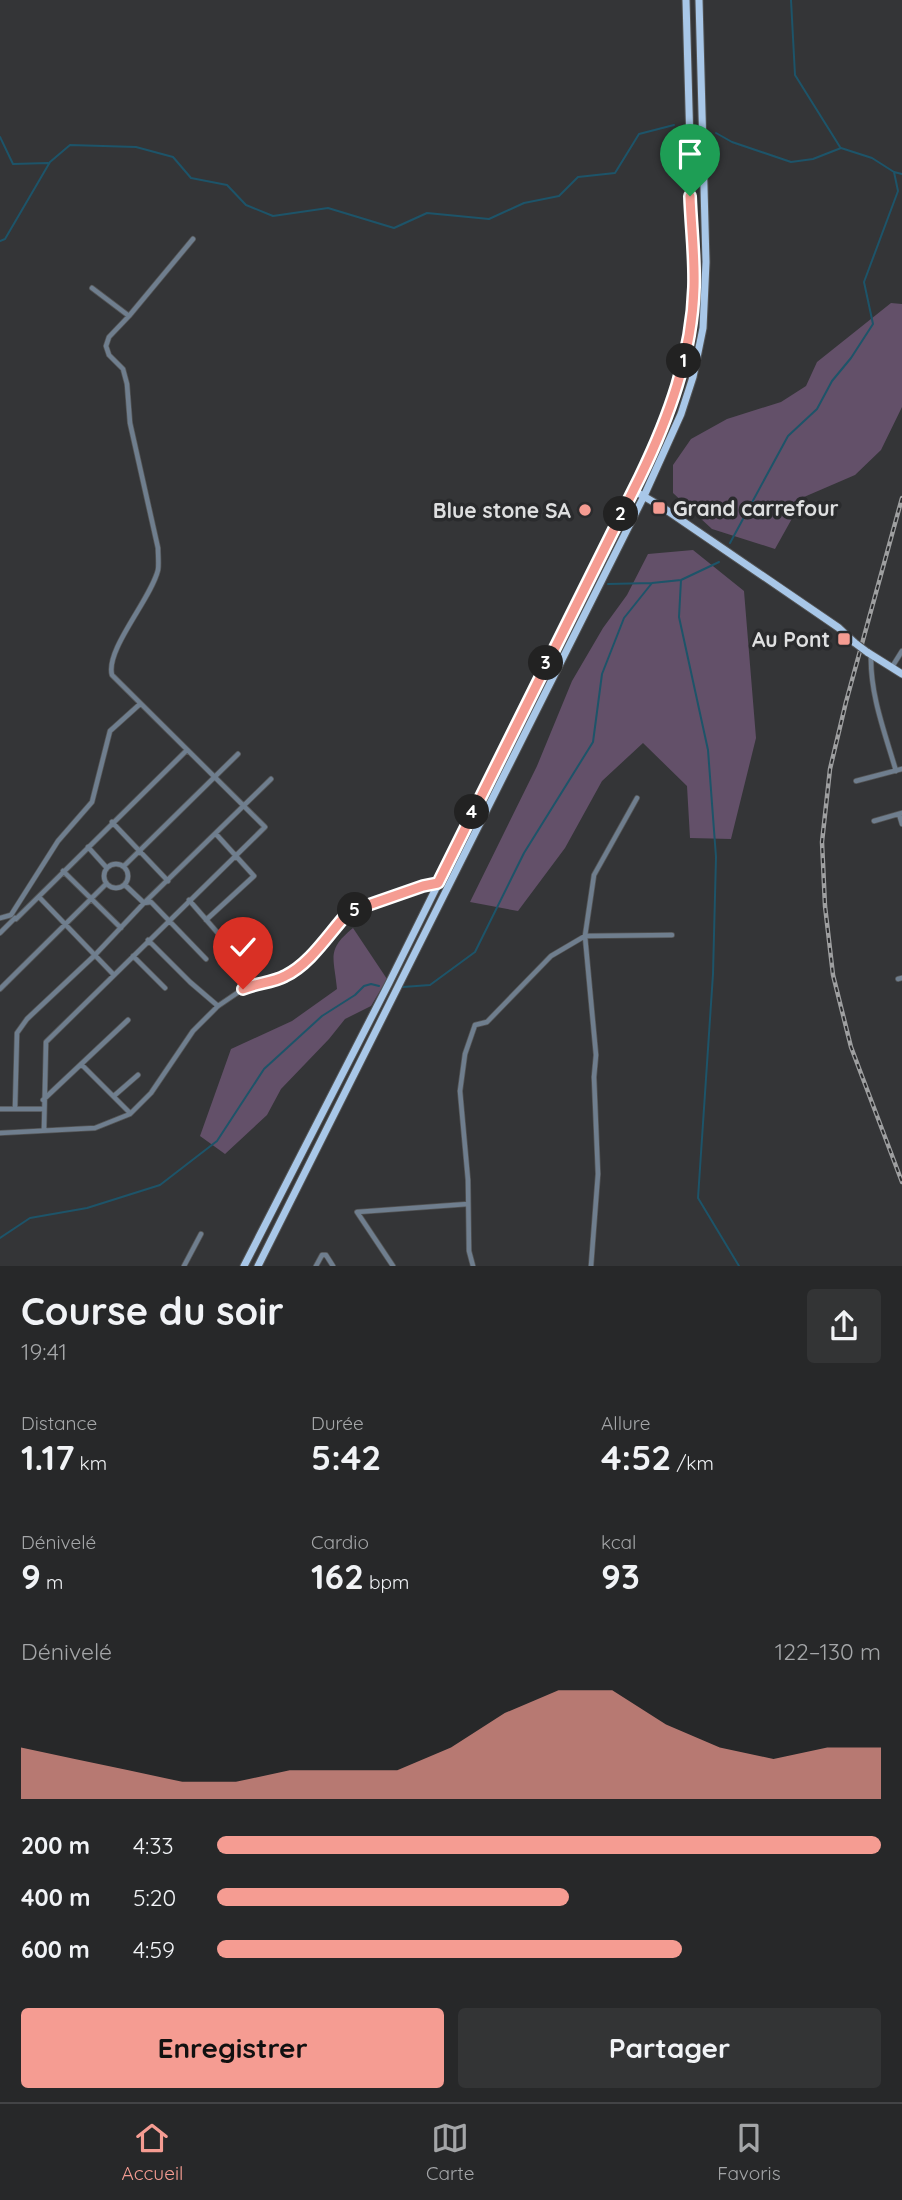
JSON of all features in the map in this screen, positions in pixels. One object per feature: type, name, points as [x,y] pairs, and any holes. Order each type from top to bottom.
[{"type":"main road","points":[[244,1265],[438,883],[634,490],[671,409],[682,371],[691,322],[694,259],[686,0]]},
{"type":"main road","points":[[258,1265],[644,496],[681,414],[693,377],[703,328],[706,262],[699,0]]},
{"type":"main road","points":[[634,490],[839,628],[855,643],[902,674]]},
{"type":"street","points":[[44,1129],[46,1042],[265,827],[186,751],[112,675],[110,669],[120,641],[146,599],[158,569],[158,548],[130,423],[127,384],[123,369],[109,355],[106,346],[109,337],[193,239]]},
{"type":"street","points":[[92,288],[129,316]]},
{"type":"street","points":[[892,667],[902,651]]},
{"type":"street","points":[[856,781],[899,770],[876,701],[869,653]]},
{"type":"street","points":[[0,933],[13,917],[58,841],[92,802],[110,731],[140,704]]},
{"type":"street","points":[[0,918],[13,917],[39,897],[186,751]]},
{"type":"street","points":[[124,866],[238,754]]},
{"type":"street","points":[[15,1109],[17,1033],[27,1019],[271,779]]},
{"type":"street","points":[[591,1265],[598,1174],[594,1077],[596,1055],[585,936],[594,875],[637,798]]},
{"type":"street","points":[[874,821],[900,813],[902,824]]},
{"type":"street","points":[[112,822],[168,881]]},
{"type":"street","points":[[206,920],[254,876],[216,834]]},
{"type":"street","points":[[88,847],[106,867]]},
{"type":"street","points":[[115,863],[124,866],[129,876],[125,885],[115,889],[106,884],[103,876],[106,867],[115,863]]},
{"type":"street","points":[[63,871],[121,928]]},
{"type":"street","points":[[0,1133],[95,1128],[130,1114],[151,1093],[193,1031],[218,1006],[243,989],[281,978],[297,970],[346,915],[438,883]]},
{"type":"street","points":[[0,989],[106,884]]},
{"type":"street","points":[[125,885],[144,903]]},
{"type":"street","points":[[39,897],[113,974]]},
{"type":"street","points":[[189,900],[223,939]]},
{"type":"street","points":[[144,903],[151,902],[206,958]]},
{"type":"street","points":[[473,1265],[469,1251],[468,1180],[460,1091],[465,1054],[475,1025],[487,1022],[551,956],[585,936],[671,935]]},
{"type":"street","points":[[148,940],[218,1006]]},
{"type":"street","points":[[133,956],[165,988]]},
{"type":"street","points":[[43,1100],[128,1020]]},
{"type":"street","points":[[81,1064],[130,1114]]},
{"type":"street","points":[[114,1096],[138,1075]]},
{"type":"street","points":[[0,1109],[43,1109]]},
{"type":"street","points":[[393,1265],[357,1212],[468,1204]]},
{"type":"street","points":[[184,1265],[201,1234]]},
{"type":"street","points":[[316,1265],[322,1255],[326,1255],[333,1265]]},
{"type":"shaded area","points":[[891,303],[902,304],[902,407],[881,450],[855,475],[804,497],[775,549],[712,529],[673,493],[673,465],[691,439],[727,419],[781,402],[806,386],[817,362]]},
{"type":"shaded area","points":[[693,550],[744,591],[756,738],[731,839],[690,838],[687,786],[643,743],[602,781],[565,848],[518,911],[470,902],[537,766],[572,681],[603,628],[627,595],[648,554]]},
{"type":"shaded area","points":[[353,928],[387,979],[371,1006],[345,1019],[281,1089],[267,1115],[225,1154],[200,1136],[231,1049],[292,1021],[337,989],[335,949]]},
{"type":"waterway","points":[[791,0],[795,75],[840,147]]},
{"type":"waterway","points":[[0,241],[5,239],[50,162],[70,145],[136,147],[173,157],[191,178],[227,185],[246,205],[273,216],[328,208],[394,228],[427,213],[489,219],[524,203],[559,196],[578,177],[615,173],[639,134],[674,125]]},
{"type":"waterway","points":[[716,133],[732,142],[791,162],[813,159],[841,148],[872,158],[902,174]]},
{"type":"waterway","points":[[0,137],[13,164],[48,163]]},
{"type":"waterway","points":[[730,543],[788,436],[817,409],[832,381],[873,324],[864,282],[898,191],[894,172]]},
{"type":"waterway","points":[[403,987],[430,985],[475,952],[524,853],[593,742],[602,674],[624,618],[652,583],[681,580],[719,562]]},
{"type":"waterway","points":[[681,580],[679,617],[708,750],[716,857],[713,974],[698,1198],[739,1266]]},
{"type":"waterway","points":[[608,584],[652,583]]},
{"type":"waterway","points":[[0,1238],[30,1218],[87,1208],[160,1185],[217,1141],[264,1069],[322,1016],[364,986],[379,986]]},
{"type":"railway","points":[[902,498],[830,769],[822,842],[825,906],[833,975],[851,1047],[902,1182]]},
{"type":"place","name":"Grand carrefour","points":[[659,508]]},
{"type":"place","name":"Blue stone SA","points":[[585,510]]},
{"type":"place","name":"Au Pont","points":[[844,639]]},
{"type":"route","points":[[243,989],[281,978],[297,970],[346,915],[354,910],[438,883],[640,477],[671,409],[682,371],[694,289],[690,196]]}]
